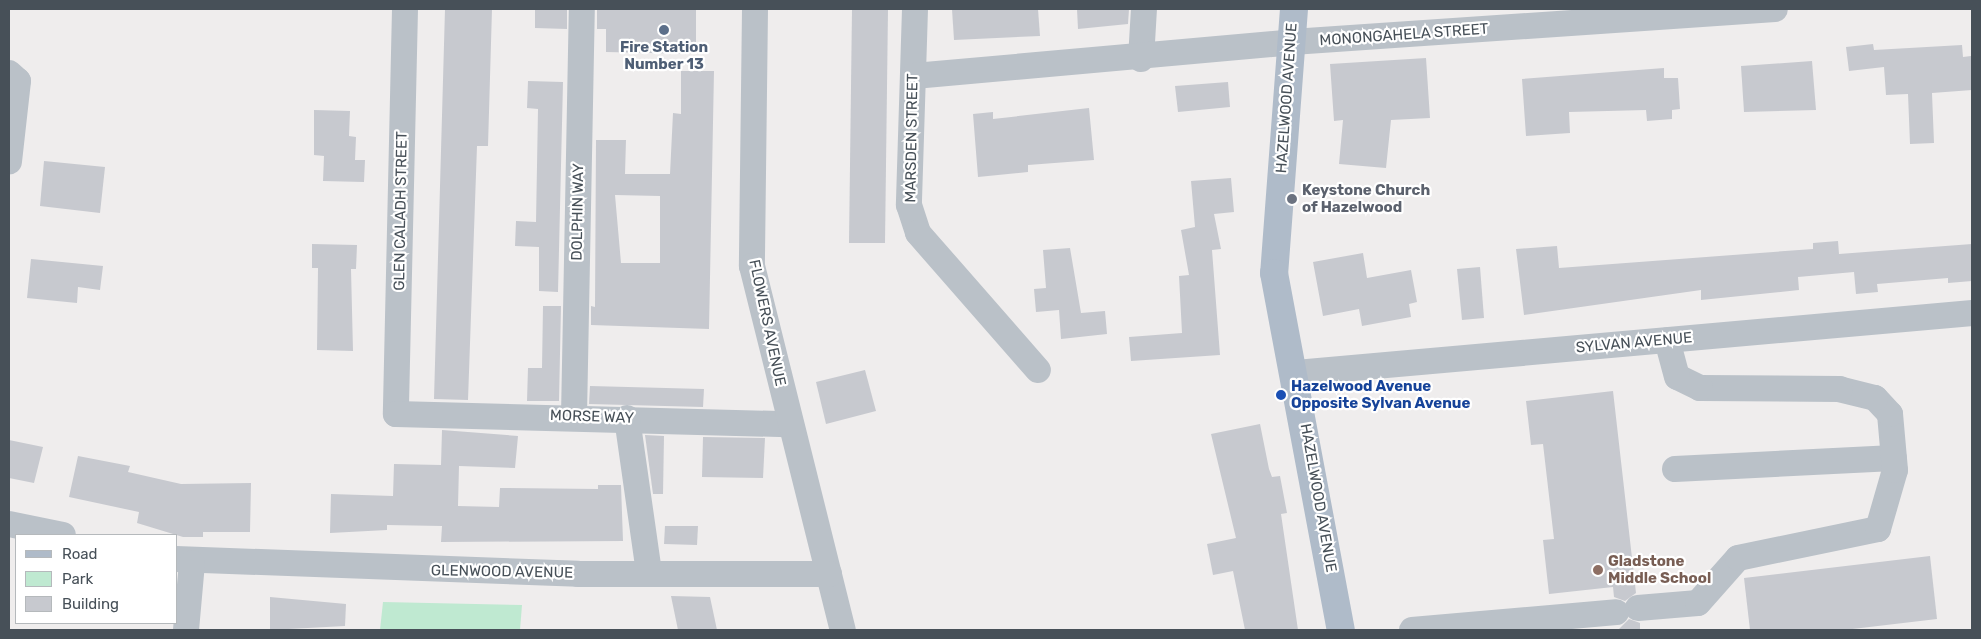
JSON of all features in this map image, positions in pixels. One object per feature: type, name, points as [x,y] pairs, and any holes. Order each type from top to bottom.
[{"type":"main road","name":"HAZELWOOD AVENUE","points":[[1294,9],[1274,273],[1296,373],[1341,630]]},
{"type":"street","name":"GLEN CALADH STREET","points":[[396,414],[405,9]]},
{"type":"street","name":"DOLPHIN WAY","points":[[574,416],[582,9]]},
{"type":"street","name":"FLOWERS AVENUE","points":[[755,9],[752,266],[788,424],[843,630]]},
{"type":"street","name":"MARSDEN STREET","points":[[915,9],[909,206],[918,233],[1038,370]]},
{"type":"street","points":[[1141,58],[1144,9]]},
{"type":"street","name":"MONONGAHELA STREET","points":[[914,76],[1141,58],[1292,42],[1775,9]]},
{"type":"street","points":[[9,161],[13,77]]},
{"type":"street","name":"SYLVAN AVENUE","points":[[1296,373],[1972,313]]},
{"type":"street","points":[[1412,630],[1698,602],[1738,558],[1878,529],[1894,470],[1894,458],[1890,414],[1875,398],[1840,389],[1700,388],[1677,377],[1667,340]]},
{"type":"street","name":"MORSE WAY","points":[[396,414],[574,416],[788,424]]},
{"type":"street","points":[[627,418],[649,572]]},
{"type":"street","points":[[1675,469],[1894,458]]},
{"type":"street","points":[[9,524],[58,534]]},
{"type":"street","points":[[184,561],[186,630]]},
{"type":"street","name":"GLENWOOD AVENUE","points":[[184,561],[649,572],[829,574]]},
{"type":"green space","points":[[383,602],[522,605],[520,630],[380,630]]},
{"type":"building","points":[[445,9],[492,9],[488,146],[477,146],[468,400],[434,399]]},
{"type":"building","points":[[535,9],[567,9],[567,29],[535,28]]},
{"type":"building","points":[[597,9],[696,9],[696,54],[606,52],[606,29],[597,29]]},
{"type":"building","points":[[852,9],[888,9],[885,243],[849,243]]},
{"type":"building","points":[[952,9],[1038,9],[1040,36],[954,40]]},
{"type":"building","points":[[1077,9],[1129,9],[1128,24],[1078,29]]},
{"type":"building","points":[[1873,44],[1874,50],[1962,45],[1963,57],[1971,56],[1972,90],[1932,93],[1934,143],[1910,144],[1908,94],[1886,95],[1884,67],[1849,71],[1846,47]]},
{"type":"building","points":[[1426,58],[1430,118],[1391,120],[1386,168],[1339,164],[1343,120],[1334,121],[1330,64]]},
{"type":"building","points":[[1812,61],[1816,110],[1744,112],[1741,66]]},
{"type":"building","points":[[1664,68],[1664,78],[1678,78],[1680,109],[1672,110],[1672,119],[1647,121],[1646,110],[1569,112],[1570,133],[1526,136],[1522,79]]},
{"type":"building","points":[[681,71],[714,71],[709,329],[591,325],[591,306],[595,307],[596,140],[626,140],[625,174],[670,174],[673,113],[681,114]],"holes":[[[615,195],[660,196],[660,263],[621,263]]]},
{"type":"building","points":[[528,81],[563,82],[558,292],[539,291],[539,247],[515,246],[516,221],[536,222],[538,109],[527,108]]},
{"type":"building","points":[[1228,82],[1230,107],[1178,112],[1175,86]]},
{"type":"building","points":[[1089,108],[1094,160],[1028,165],[1028,172],[978,177],[973,114],[993,112],[993,119]]},
{"type":"building","points":[[314,110],[350,111],[349,136],[356,137],[355,160],[365,160],[364,182],[323,181],[324,156],[314,155]]},
{"type":"building","points":[[44,161],[105,167],[100,213],[40,206]]},
{"type":"building","points":[[1231,178],[1234,212],[1214,214],[1221,249],[1212,250],[1220,355],[1131,361],[1129,337],[1182,333],[1179,276],[1189,275],[1181,230],[1195,227],[1191,181]]},
{"type":"building","points":[[1838,241],[1839,254],[1972,244],[1972,281],[1948,283],[1948,278],[1877,284],[1878,292],[1856,294],[1854,272],[1798,277],[1799,290],[1701,300],[1701,290],[1524,315],[1516,249],[1557,246],[1559,268],[1813,249],[1813,243]]},
{"type":"building","points":[[312,244],[357,245],[356,269],[351,269],[353,351],[317,350],[318,268],[312,268]]},
{"type":"building","points":[[1070,248],[1081,313],[1105,311],[1107,334],[1061,339],[1059,310],[1036,312],[1034,289],[1046,288],[1043,250]]},
{"type":"building","points":[[1363,253],[1367,278],[1411,270],[1417,302],[1409,304],[1411,317],[1362,326],[1359,309],[1323,316],[1313,262]]},
{"type":"building","points":[[31,259],[103,266],[100,290],[78,287],[77,303],[27,298]]},
{"type":"building","points":[[1480,267],[1484,318],[1462,320],[1457,269]]},
{"type":"building","points":[[543,306],[561,306],[559,401],[527,401],[528,368],[542,368]]},
{"type":"building","points":[[865,370],[876,411],[826,424],[816,382]]},
{"type":"building","points":[[590,386],[704,389],[703,407],[589,404]]},
{"type":"building","points":[[1613,391],[1636,593],[1625,601],[1614,597],[1613,587],[1549,594],[1543,540],[1554,539],[1543,444],[1531,445],[1526,401]]},
{"type":"building","points":[[1260,424],[1269,469],[1272,477],[1280,476],[1287,513],[1281,514],[1298,630],[1245,630],[1233,571],[1213,575],[1207,544],[1236,538],[1211,434]]},
{"type":"building","points":[[442,430],[518,436],[515,468],[459,466],[458,506],[499,507],[500,488],[598,489],[598,485],[621,485],[623,541],[441,542],[442,526],[387,525],[387,530],[330,533],[331,494],[393,496],[394,464],[441,465]]},
{"type":"building","points":[[645,435],[664,436],[663,494],[653,494]]},
{"type":"building","points":[[703,437],[765,438],[763,478],[702,477]]},
{"type":"building","points":[[9,440],[43,447],[34,483],[9,478]]},
{"type":"building","points":[[78,456],[130,466],[128,472],[181,484],[251,483],[250,532],[203,532],[203,537],[183,537],[137,523],[139,512],[69,497]]},
{"type":"building","points":[[665,526],[698,526],[697,545],[664,544]]},
{"type":"building","points":[[1930,556],[1937,619],[1844,630],[1750,630],[1744,578]]},
{"type":"building","points":[[671,596],[710,597],[717,630],[678,630]]},
{"type":"building","points":[[270,597],[346,604],[345,626],[270,630]]},
{"type":"building","points":[[1629,619],[1640,623],[1640,630],[1618,630]]},
{"type":"place","name":"Fire Station Number 13","points":[[664,30]]},
{"type":"place","name":"Keystone Church of Hazelwood","points":[[1292,199]]},
{"type":"place","name":"Hazelwood Avenue Opposite Sylvan Avenue","points":[[1281,395]]},
{"type":"place","name":"Gladstone Middle School","points":[[1598,570]]}]
